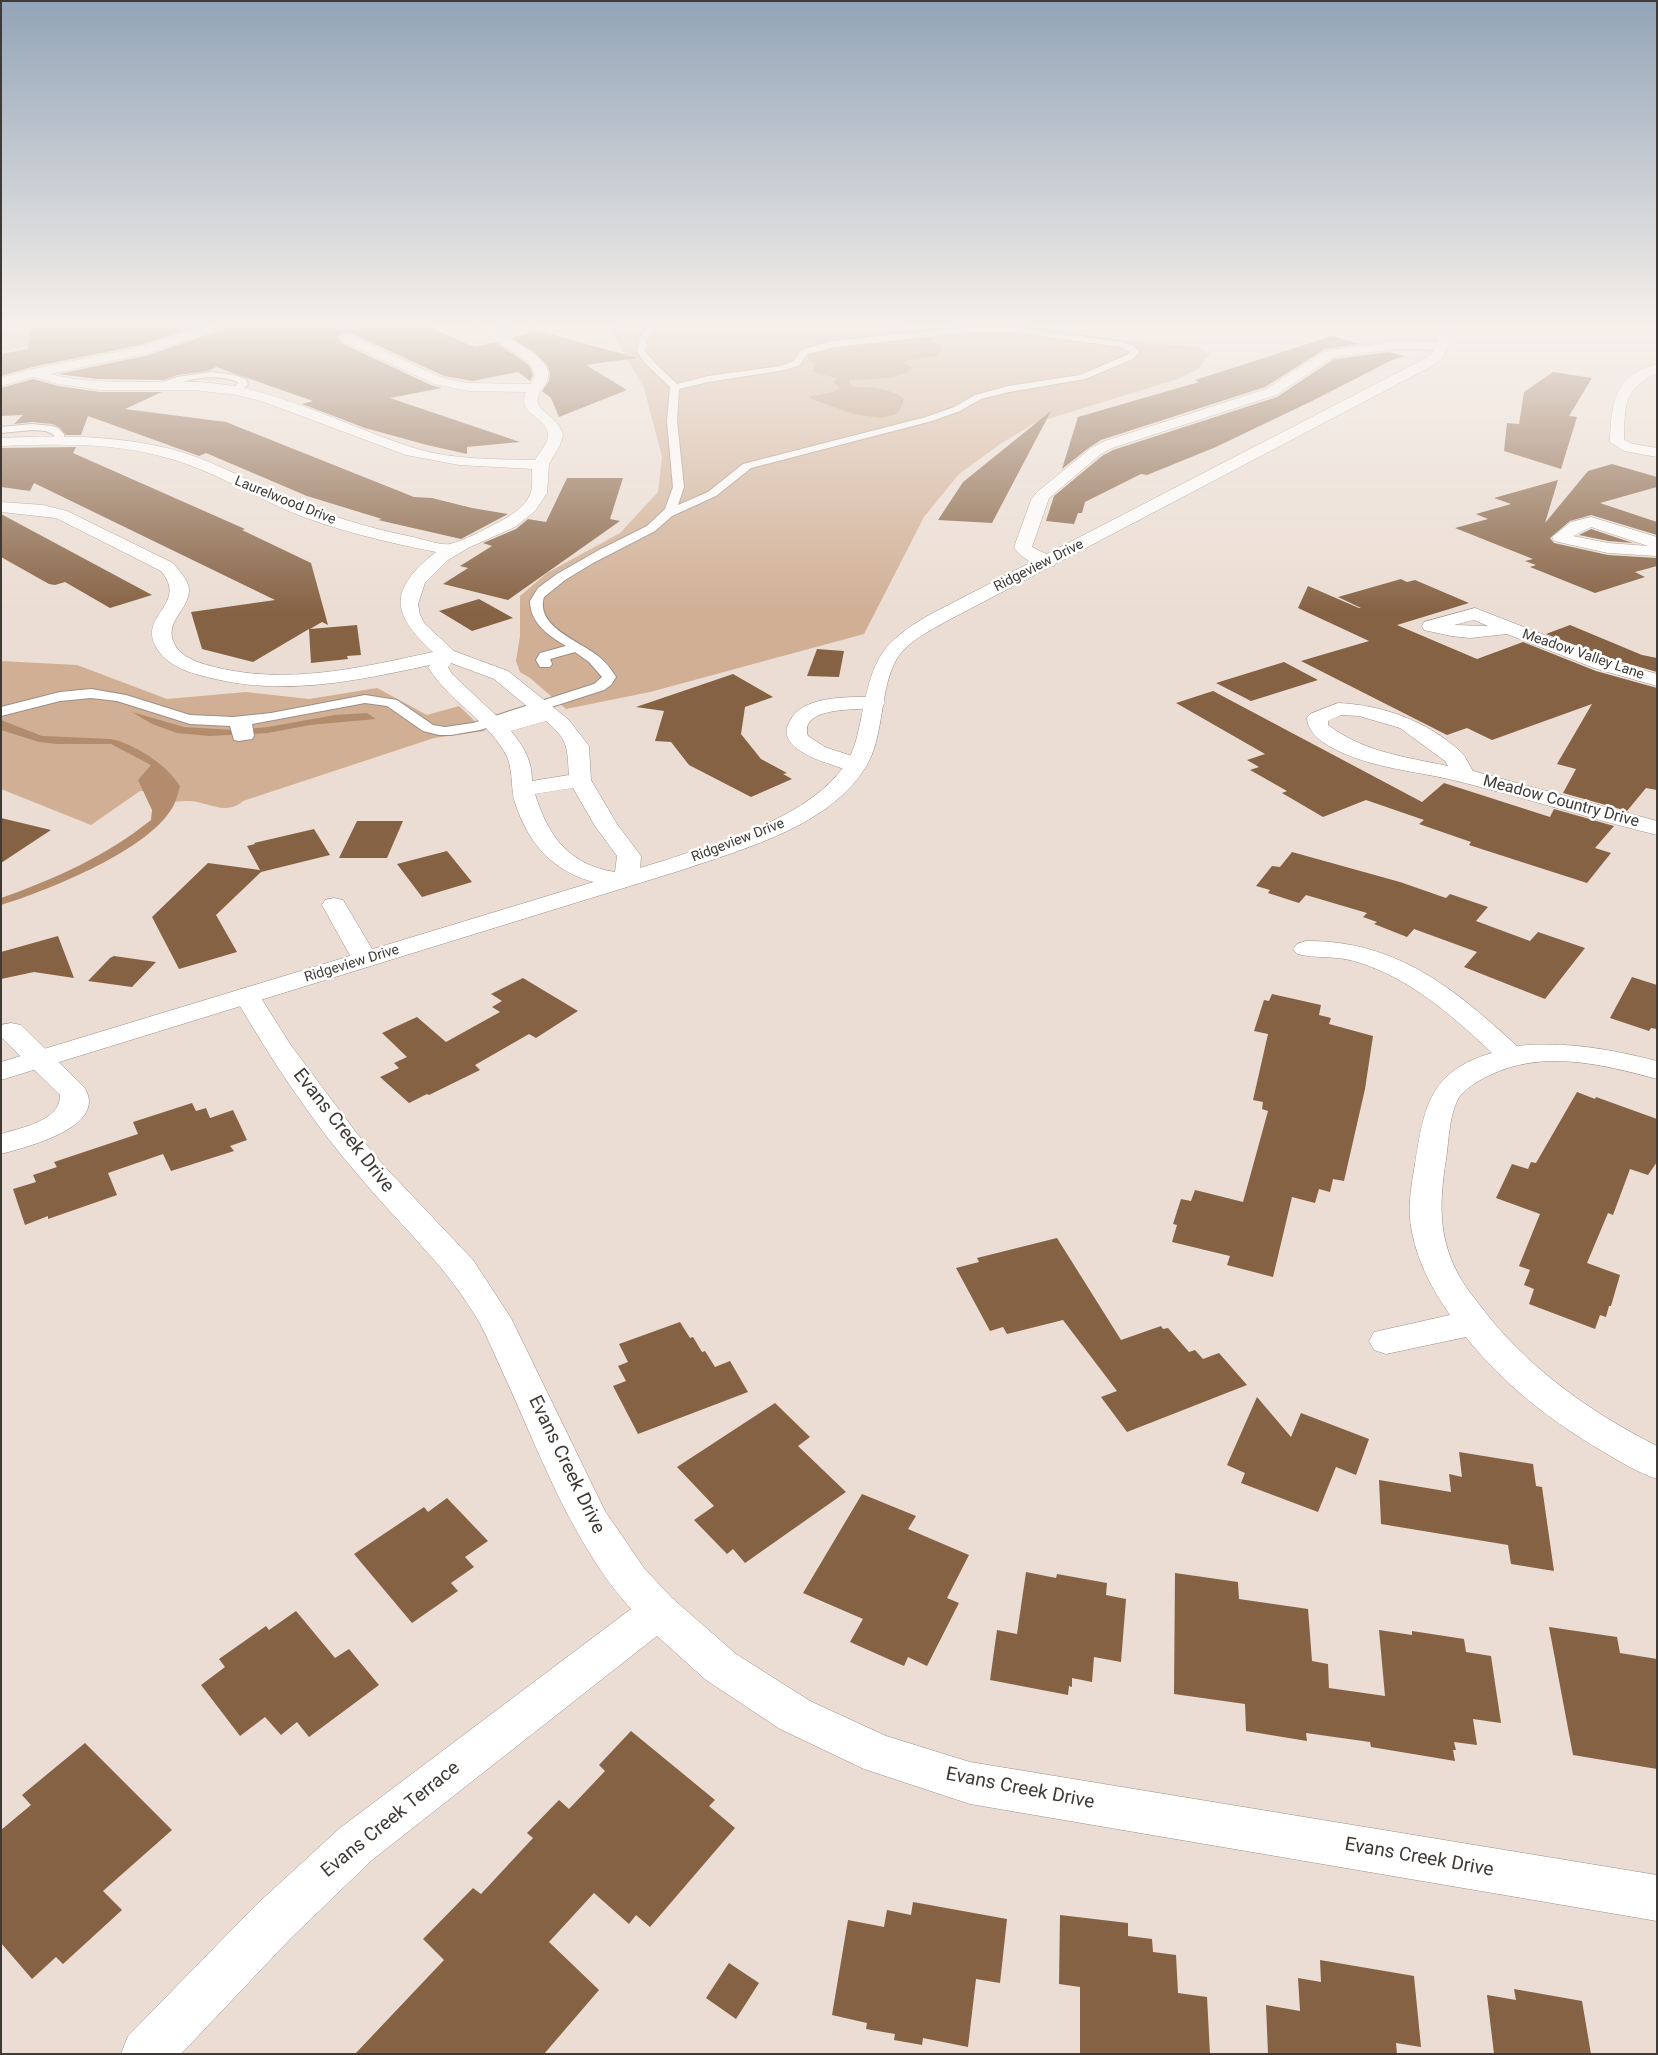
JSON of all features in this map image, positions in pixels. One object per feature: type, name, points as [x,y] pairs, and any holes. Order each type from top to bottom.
[{"type":"street","points":[[328,421],[411,452],[430,457],[478,463],[540,464]]},
{"type":"street","points":[[447,655],[438,667],[444,677],[494,726],[514,751],[523,766],[522,789],[540,834],[551,848],[567,862],[582,871],[623,880],[628,870],[630,856],[607,826],[580,780],[578,746],[562,724],[501,675],[447,655],[416,625],[409,612],[409,598],[414,584],[424,572],[451,550],[492,534],[512,522],[527,510],[537,497],[541,485],[540,464],[555,440],[554,432],[547,421]]},
{"type":"street","points":[[1048,562],[1026,552],[1023,547],[1039,500],[1043,495],[1102,448],[1184,421]]},
{"type":"street","name":"Ridgeview Drive","points":[[1,1071],[623,880],[715,851],[774,829],[814,806],[842,782],[856,765],[864,747],[882,666],[895,647],[905,637],[938,618],[1318,421]]},
{"type":"street","points":[[1618,421],[1617,442],[1630,448],[1657,453]]},
{"type":"street","name":"Laurelwood Drive","points":[[1,442],[59,440],[118,444],[169,454],[190,461],[295,508],[339,523],[451,550]]},
{"type":"street","points":[[1,508],[43,510],[61,514],[167,567],[177,576],[181,586],[180,596],[164,620],[161,632],[164,645],[174,656],[182,661],[212,673],[265,681],[324,679],[368,672],[447,655]]},
{"type":"street","points":[[1657,543],[1592,522],[1577,526],[1560,537],[1600,548],[1657,551]]},
{"type":"street","name":"Meadow Valley Lane","points":[[1509,628],[1604,665],[1657,680]]},
{"type":"street","points":[[856,765],[807,747],[798,738],[795,730],[799,721],[807,714],[820,708],[839,704],[875,703]]},
{"type":"street","points":[[494,726],[545,710]]},
{"type":"street","name":"Meadow Country Drive","points":[[1465,776],[1454,757],[1407,724],[1361,710],[1338,710],[1317,718],[1318,727],[1329,738],[1358,752],[1465,776],[1657,828]]},
{"type":"street","points":[[522,789],[580,780]]},
{"type":"street","points":[[334,905],[365,959]]},
{"type":"street","points":[[1306,949],[1340,949],[1383,961],[1424,982],[1459,1007],[1512,1057]]},
{"type":"street","name":"Evans Creek Drive","points":[[247,996],[278,1047],[344,1138],[374,1174],[461,1268],[483,1301],[494,1318],[591,1522],[630,1580],[658,1611],[721,1667],[795,1715],[879,1754],[970,1783],[1657,1898]]},
{"type":"street","points":[[1,1144],[47,1129],[63,1118],[74,1104],[74,1093],[10,1031]]},
{"type":"street","points":[[1657,1070],[1621,1060],[1580,1054],[1543,1053],[1512,1057],[1482,1066],[1460,1080],[1446,1097],[1438,1116],[1425,1202],[1430,1242],[1442,1274],[1472,1323],[1509,1364],[1562,1408],[1621,1445],[1657,1464]]},
{"type":"street","points":[[1386,1341],[1472,1323]]},
{"type":"street","name":"Evans Creek Terrace","points":[[146,2054],[274,1922],[356,1844],[658,1611]]},
{"type":"lane","points":[[669,513],[680,481],[679,437],[672,421]]},
{"type":"lane","points":[[545,710],[585,693],[606,682],[609,677],[604,666],[556,633],[544,623],[540,616],[537,598],[558,579],[603,552],[652,528],[669,513],[694,504],[712,494],[747,466],[922,421]]},
{"type":"lane","points":[[1,430],[24,427],[53,429],[59,434],[59,440]]},
{"type":"lane","points":[[545,664],[543,660],[545,656],[577,647]]},
{"type":"lane","points":[[1,712],[68,696],[104,695],[120,697],[161,713],[189,719],[242,725],[365,699],[381,700],[396,706],[428,728],[437,730],[494,726]]},
{"type":"shaded area","points":[[653,421],[1042,421],[1035,423],[999,445],[959,474],[924,517],[864,634],[650,692],[566,709],[530,678],[520,672],[516,661],[520,636],[520,596],[547,573],[620,533],[658,492],[662,457]]},
{"type":"shaded area","points":[[1,661],[77,665],[167,699],[246,692],[309,699],[377,688],[427,715],[459,706],[485,731],[434,738],[243,801],[229,808],[215,807],[193,801],[151,806],[144,791],[140,791],[91,825],[1,789]]},
{"type":"shaded area","points":[[132,712],[184,727],[233,730],[268,727],[335,715],[367,713],[376,719],[310,725],[268,733],[209,736],[177,733],[152,724]]},
{"type":"shaded area","points":[[1,720],[42,736],[111,739],[130,746],[159,763],[180,786],[174,805],[155,829],[137,843],[115,856],[67,880],[1,905],[1,898],[41,883],[116,845],[151,820],[152,810],[138,780],[151,765],[111,744],[39,742],[1,730]]},
{"type":"building","points":[[17,421],[86,421],[81,435],[66,435],[59,427],[52,424],[32,422],[14,424]]},
{"type":"building","points":[[102,421],[226,422],[414,497],[432,498],[472,508],[508,514],[461,539],[378,520],[382,519],[307,496],[206,453],[199,456]]},
{"type":"building","points":[[346,421],[458,421],[520,442],[467,447],[467,454],[365,428]]},
{"type":"building","points":[[1039,421],[1046,421],[992,523],[938,520],[963,482]]},
{"type":"building","points":[[1077,421],[1160,421],[1101,440],[1062,469]]},
{"type":"building","points":[[1203,421],[1270,421],[1216,447],[1147,475],[1141,474],[1085,502],[1082,513],[1078,513],[1074,524],[1046,521],[1054,496],[1102,456],[1113,450]]},
{"type":"building","points":[[1519,421],[1576,421],[1561,469],[1504,451],[1507,423],[1519,424]]},
{"type":"building","points":[[76,447],[73,453],[245,529],[242,530],[311,563],[328,625],[322,622],[310,629],[357,625],[361,655],[347,656],[348,659],[311,663],[309,629],[253,662],[202,649],[191,612],[275,600],[34,483],[30,491],[1,487],[1,448]]},
{"type":"building","points":[[1612,464],[1657,477],[1657,487],[1600,503],[1657,522],[1657,535],[1591,515],[1570,521],[1550,538],[1554,543],[1608,555],[1657,558],[1657,566],[1635,572],[1645,577],[1595,593],[1530,567],[1536,565],[1525,561],[1533,559],[1455,528],[1488,519],[1476,514],[1511,504],[1494,498],[1558,480],[1545,523],[1588,471]]},
{"type":"building","points":[[567,478],[623,478],[610,519],[620,521],[508,600],[443,584],[468,568],[460,566],[492,546],[483,543],[516,529],[528,519],[546,522]]},
{"type":"building","points":[[1,514],[152,595],[110,608],[65,582],[55,585],[49,584],[1,557]]},
{"type":"building","points":[[1591,529],[1633,543],[1608,541],[1579,535]]},
{"type":"building","points":[[1401,579],[1407,582],[1415,580],[1469,603],[1397,625],[1477,659],[1523,642],[1596,671],[1657,688],[1657,790],[1646,788],[1627,811],[1563,793],[1576,769],[1557,764],[1592,704],[1492,740],[1467,728],[1447,735],[1301,661],[1369,641],[1298,608],[1308,586],[1361,608],[1338,597]]},
{"type":"building","points":[[479,599],[513,618],[472,631],[439,611]]},
{"type":"building","points":[[1570,625],[1642,655],[1657,658],[1657,672],[1612,659],[1546,634]]},
{"type":"building","points":[[817,649],[844,651],[839,677],[807,676]]},
{"type":"building","points":[[1284,662],[1318,680],[1251,701],[1216,683]]},
{"type":"building","points":[[733,674],[773,697],[745,707],[741,734],[761,759],[787,773],[783,774],[792,779],[751,797],[689,765],[671,742],[655,741],[664,711],[636,707]]},
{"type":"building","points":[[1213,691],[1422,802],[1444,783],[1550,817],[1554,809],[1614,826],[1595,848],[1611,853],[1587,883],[1469,845],[1471,842],[1419,824],[1424,820],[1366,800],[1323,817],[1282,793],[1287,791],[1250,770],[1259,767],[1247,760],[1265,754],[1176,703]]},
{"type":"building","points":[[1,818],[51,830],[1,863]]},
{"type":"building","points":[[357,821],[403,821],[387,858],[339,858]]},
{"type":"building","points":[[314,829],[330,855],[261,872],[216,915],[237,952],[179,969],[152,917],[208,863],[260,870],[247,846]]},
{"type":"building","points":[[447,851],[472,882],[422,897],[397,864]]},
{"type":"building","points":[[1292,852],[1400,882],[1446,898],[1450,894],[1488,907],[1476,921],[1530,941],[1538,932],[1585,948],[1545,999],[1464,967],[1477,952],[1414,929],[1407,937],[1374,924],[1377,922],[1363,917],[1367,913],[1306,895],[1299,903],[1268,893],[1270,890],[1256,886],[1272,866],[1280,867]]},
{"type":"building","points":[[58,936],[74,978],[34,972],[1,979],[1,952]]},
{"type":"building","points":[[114,956],[156,962],[132,987],[88,981]]},
{"type":"building","points":[[1632,977],[1657,985],[1657,1029],[1651,1028],[1649,1031],[1610,1018]]},
{"type":"building","points":[[523,978],[578,1011],[536,1038],[529,1034],[475,1065],[480,1070],[409,1103],[380,1077],[399,1068],[394,1063],[407,1057],[382,1033],[417,1017],[446,1042],[500,1012],[492,1007],[502,1001],[491,994]]},
{"type":"building","points":[[1272,994],[1321,1005],[1319,1015],[1331,1018],[1329,1024],[1373,1036],[1365,1089],[1344,1181],[1333,1179],[1330,1192],[1319,1189],[1315,1203],[1292,1197],[1273,1277],[1227,1265],[1230,1256],[1172,1242],[1177,1225],[1173,1224],[1181,1199],[1191,1201],[1195,1190],[1243,1202],[1268,1111],[1262,1109],[1263,1102],[1253,1100],[1268,1034],[1254,1031],[1264,1000],[1269,1001]]},
{"type":"building","points":[[1577,1092],[1657,1119],[1657,1162],[1648,1175],[1630,1169],[1613,1215],[1608,1213],[1587,1263],[1620,1275],[1606,1317],[1600,1315],[1595,1329],[1529,1304],[1534,1289],[1524,1285],[1530,1270],[1519,1266],[1540,1214],[1496,1198],[1512,1164],[1528,1169],[1531,1162],[1536,1163]]},
{"type":"building","points":[[192,1103],[196,1111],[206,1108],[210,1118],[233,1110],[247,1140],[230,1146],[234,1151],[171,1171],[163,1154],[108,1173],[117,1195],[25,1225],[13,1189],[36,1182],[33,1175],[57,1167],[54,1162],[138,1134],[133,1122]]},
{"type":"building","points":[[1057,1238],[1121,1340],[1161,1326],[1163,1329],[1168,1328],[1189,1352],[1195,1350],[1203,1359],[1219,1353],[1247,1385],[1127,1432],[1101,1397],[1117,1391],[1063,1320],[1007,1334],[1003,1327],[990,1331],[956,1268],[979,1262],[977,1258]]},
{"type":"building","points":[[680,1322],[690,1338],[693,1337],[702,1352],[705,1351],[715,1367],[730,1361],[748,1392],[638,1434],[613,1386],[626,1381],[618,1366],[628,1362],[619,1344]]},
{"type":"building","points":[[1257,1397],[1291,1437],[1301,1413],[1369,1439],[1356,1475],[1336,1467],[1318,1512],[1241,1483],[1245,1473],[1227,1465]]},
{"type":"building","points":[[775,1403],[810,1437],[798,1446],[846,1492],[745,1563],[733,1549],[727,1554],[694,1520],[714,1506],[677,1467]]},
{"type":"building","points":[[1459,1452],[1533,1464],[1536,1486],[1542,1487],[1554,1571],[1511,1564],[1508,1545],[1381,1524],[1379,1480],[1451,1492],[1449,1474],[1462,1477]]},
{"type":"building","points":[[862,1494],[916,1516],[908,1529],[969,1555],[947,1598],[959,1603],[927,1666],[908,1657],[904,1666],[850,1642],[863,1619],[803,1593]]},
{"type":"building","points":[[447,1498],[488,1541],[465,1557],[474,1567],[451,1583],[458,1591],[412,1623],[354,1554],[424,1507],[428,1512]]},
{"type":"building","points":[[1026,1572],[1056,1578],[1057,1574],[1107,1583],[1106,1595],[1126,1599],[1121,1662],[1094,1657],[1092,1682],[1072,1678],[1072,1687],[1069,1686],[1068,1695],[990,1680],[997,1630],[1017,1634]]},
{"type":"building","points":[[1175,1573],[1238,1582],[1239,1599],[1308,1609],[1312,1661],[1328,1664],[1329,1688],[1385,1696],[1379,1630],[1412,1635],[1412,1631],[1464,1639],[1466,1652],[1491,1656],[1501,1723],[1473,1719],[1477,1745],[1454,1742],[1456,1750],[1453,1750],[1455,1761],[1371,1747],[1370,1742],[1306,1733],[1307,1741],[1246,1731],[1245,1704],[1174,1694]]},
{"type":"building","points":[[296,1611],[335,1658],[349,1649],[379,1685],[309,1737],[297,1722],[281,1735],[265,1717],[240,1736],[201,1685],[225,1667],[219,1659],[266,1626],[269,1630]]},
{"type":"building","points":[[1549,1627],[1617,1637],[1620,1653],[1657,1659],[1657,1769],[1573,1755]]},
{"type":"building","points":[[631,1731],[715,1800],[709,1806],[735,1828],[650,1927],[636,1915],[629,1924],[594,1893],[549,1942],[599,1990],[544,2054],[355,2054],[444,1960],[423,1939],[473,1888],[481,1894],[533,1838],[527,1833],[559,1800],[569,1809],[605,1771],[599,1765]]},
{"type":"building","points":[[85,1743],[172,1830],[103,1891],[122,1910],[63,1964],[56,1957],[32,1979],[1,1943],[1,1830],[31,1805],[22,1795]]},
{"type":"building","points":[[913,1902],[1007,1919],[1000,1983],[976,1979],[968,2047],[923,2038],[922,2045],[894,2040],[895,2034],[866,2029],[867,2023],[832,2015],[848,1920],[884,1927],[887,1910],[911,1915]]},
{"type":"building","points":[[1060,1915],[1128,1923],[1128,1936],[1152,1939],[1153,1952],[1176,1955],[1178,1993],[1207,1997],[1210,2054],[1080,2054],[1080,1987],[1059,1984]]},
{"type":"building","points":[[1320,1960],[1414,1976],[1421,2047],[1396,2043],[1397,2054],[1268,2054],[1266,2005],[1300,2011],[1298,1978],[1321,1982]]},
{"type":"building","points":[[729,1963],[759,1983],[736,2019],[706,1998]]},
{"type":"building","points":[[1514,1989],[1582,2001],[1591,2054],[1494,2054],[1487,1995],[1516,2000]]}]
